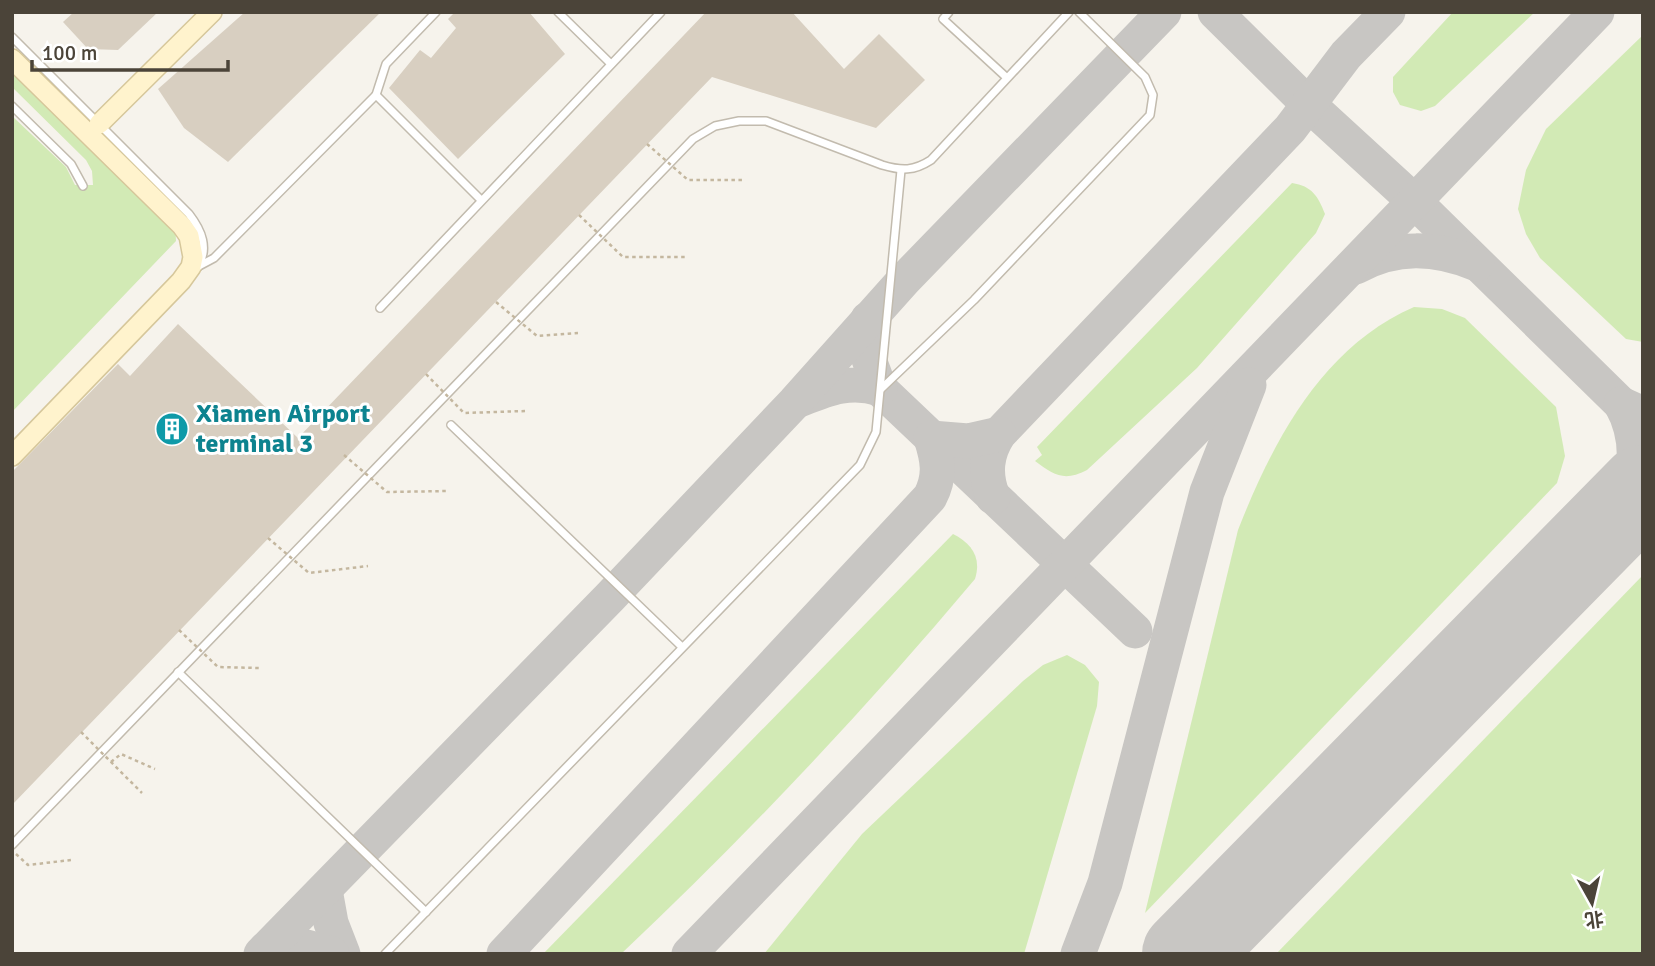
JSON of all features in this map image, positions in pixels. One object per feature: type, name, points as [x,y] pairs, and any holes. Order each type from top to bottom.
[{"type":"main road","points":[[99,124],[212,12]]},
{"type":"main road","points":[[12,59],[166,208],[189,236],[193,257],[191,267],[181,281],[12,456]]},
{"type":"lane","points":[[198,267],[214,258],[376,95],[386,64],[436,12]]},
{"type":"lane","points":[[558,12],[611,64]]},
{"type":"lane","points":[[380,308],[661,12]]},
{"type":"lane","points":[[12,847],[692,139],[715,126],[739,121],[766,121],[901,170],[919,168],[931,160],[1069,12]]},
{"type":"lane","points":[[880,389],[974,300],[1150,115],[1153,94],[1145,77],[1079,12]]},
{"type":"lane","points":[[944,14],[1006,77]]},
{"type":"lane","points":[[12,37],[195,222],[204,241],[198,267],[12,463]]},
{"type":"lane","points":[[376,95],[481,200]]},
{"type":"lane","points":[[12,106],[71,164],[83,186]]},
{"type":"lane","points":[[385,954],[681,646],[860,465],[876,432],[901,170]]},
{"type":"lane","points":[[451,425],[681,646]]},
{"type":"lane","points":[[178,672],[426,912]]},
{"type":"path","points":[[647,144],[688,180],[744,180]]},
{"type":"path","points":[[579,215],[623,257],[685,257]]},
{"type":"path","points":[[496,302],[537,336],[578,334]]},
{"type":"path","points":[[426,374],[464,413],[526,411]]},
{"type":"path","points":[[344,455],[387,492],[449,491]]},
{"type":"path","points":[[268,538],[309,573],[368,566]]},
{"type":"path","points":[[179,630],[218,667],[259,667]]},
{"type":"path","points":[[81,732],[142,793]]},
{"type":"path","points":[[111,762],[121,754],[155,769]]},
{"type":"path","points":[[12,847],[28,865],[71,860]]},
{"type":"green space","points":[[1453,12],[1535,12],[1435,106],[1421,111],[1400,105],[1393,92],[1393,77]]},
{"type":"green space","points":[[1643,35],[1643,342],[1626,339],[1540,258],[1526,234],[1518,209],[1526,170],[1546,129]]},
{"type":"green space","points":[[12,72],[175,224],[176,241],[12,412],[12,116],[66,167],[75,185],[93,185],[92,171],[86,160],[12,87]]},
{"type":"green space","points":[[1292,183],[1309,189],[1320,202],[1325,214],[1316,233],[1197,368],[1087,470],[1065,476],[1048,470],[1035,461],[1042,455],[1037,447]]},
{"type":"green space","points":[[1414,307],[1442,309],[1465,318],[1556,407],[1565,456],[1557,483],[1145,913],[1238,530],[1267,463],[1305,400],[1327,372],[1353,346],[1381,324]]},
{"type":"green space","points":[[953,534],[970,546],[976,557],[975,579],[848,724],[759,818],[621,954],[543,954]]},
{"type":"green space","points":[[1643,575],[1643,954],[1276,954]]},
{"type":"green space","points":[[1067,655],[1085,665],[1099,682],[1097,706],[1024,954],[764,954],[862,834],[1023,681],[1043,665]]},
{"type":"building","points":[[74,12],[158,12],[118,50],[88,49],[63,22]]},
{"type":"building","points":[[245,12],[381,12],[228,162],[184,128],[158,89]]},
{"type":"building","points":[[455,12],[529,12],[565,54],[458,159],[389,88],[420,50],[431,58],[456,28],[448,19]]},
{"type":"building","name":"Xiamen Airport terminal 3","points":[[706,12],[792,12],[844,69],[879,34],[925,80],[876,128],[712,77],[12,805],[12,472],[118,364],[130,376],[178,324],[298,438]]},
{"type":"taxiway","points":[[261,954],[610,597],[795,402],[904,280],[1164,12]]},
{"type":"taxiway","points":[[1215,12],[1307,103],[1414,201],[1621,404]]},
{"type":"taxiway","points":[[993,497],[988,480],[988,464],[991,449],[999,434],[1290,129],[1346,55],[1388,12]]},
{"type":"taxiway","points":[[689,954],[1597,12]]},
{"type":"taxiway","points":[[1356,267],[1386,255],[1416,251],[1446,254],[1477,264]]},
{"type":"taxiway","points":[[799,400],[849,385],[880,389],[867,354],[868,319]]},
{"type":"taxiway","points":[[1078,954],[1105,883],[1207,492],[1249,385]]},
{"type":"taxiway","points":[[880,389],[1135,631]]},
{"type":"taxiway","points":[[1622,510],[1631,483],[1634,443],[1621,404],[1643,414]]},
{"type":"taxiway","points":[[504,954],[930,497],[936,482],[937,468],[931,438],[968,441],[999,434]]},
{"type":"taxiway","points":[[325,890],[331,923],[343,954]]},
{"type":"taxiway","points":[[266,949],[306,947],[332,954]]},
{"type":"runway","points":[[1186,954],[1643,489]]},
{"type":"place","name":"Xiamen Airport terminal 3","points":[[172,429]]}]
